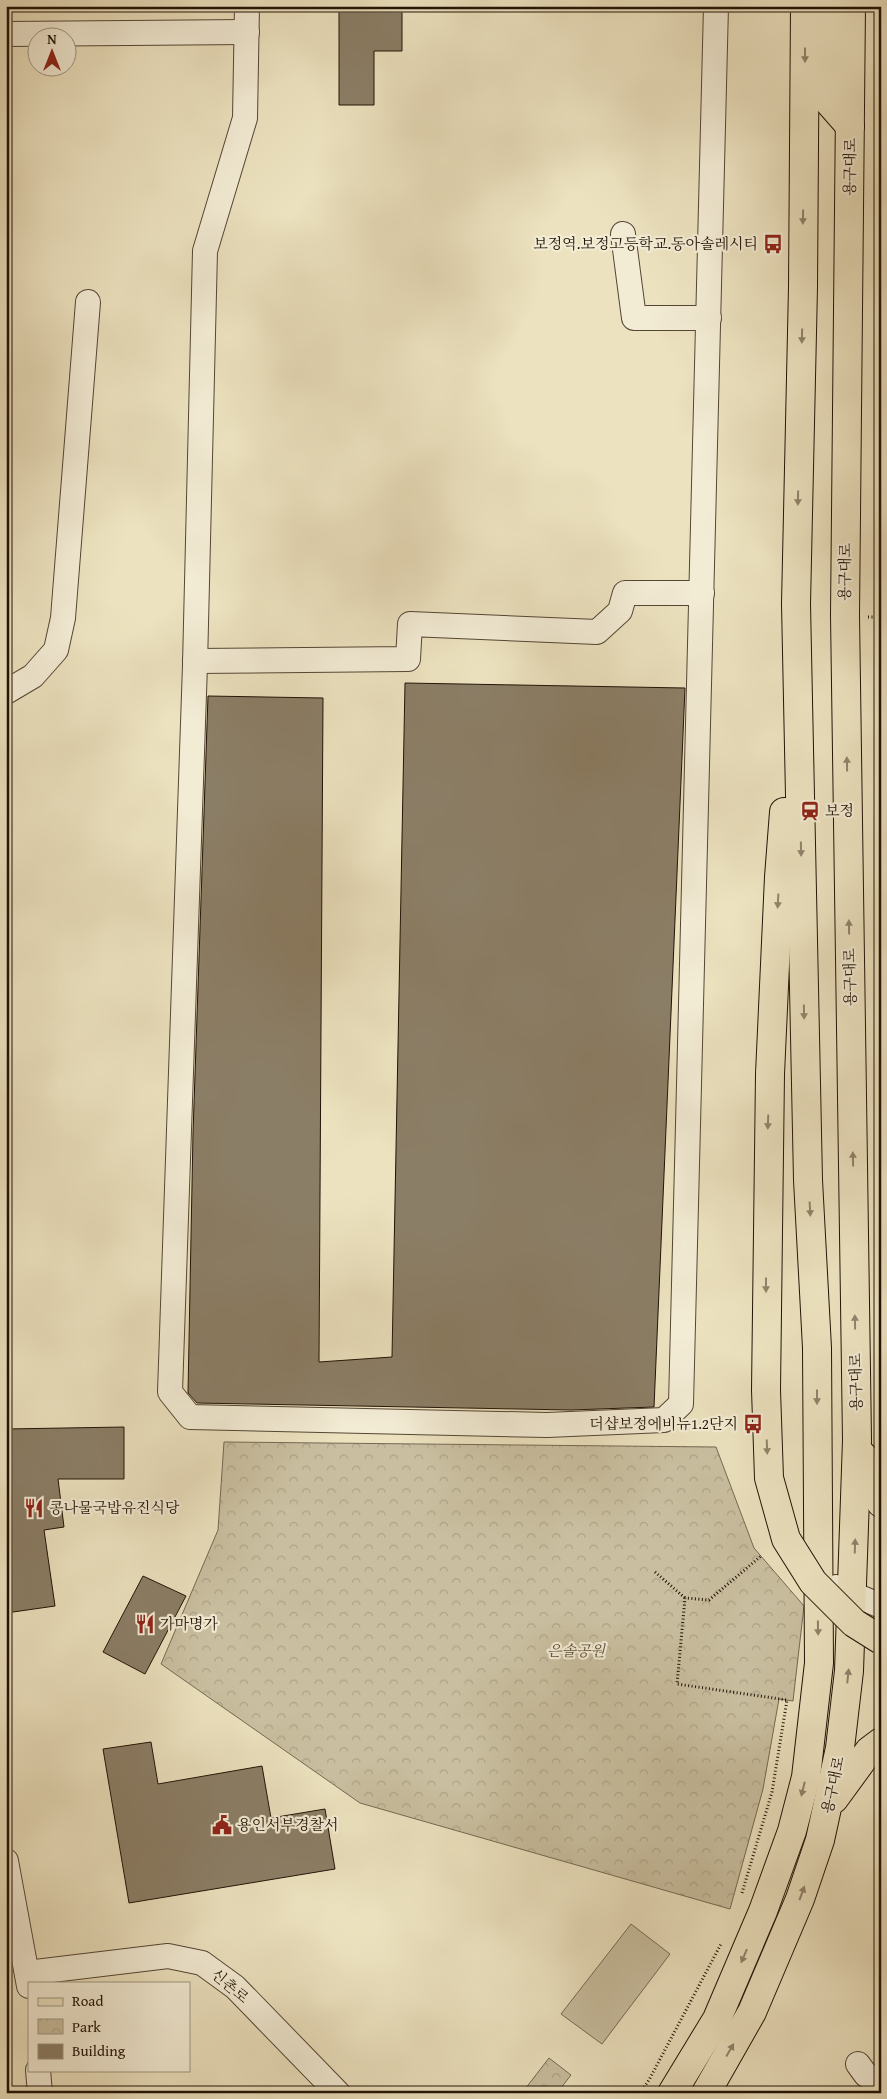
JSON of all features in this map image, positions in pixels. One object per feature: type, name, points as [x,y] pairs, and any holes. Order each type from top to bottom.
[{"type":"main road","name":"용구대로","points":[[672,2093],[717,2019],[752,1905],[792,1831],[804,1786],[819,1663],[817,1348],[808,1180],[796,661],[805,6]]},
{"type":"main road","points":[[827,6],[828,101],[850,126]]},
{"type":"main road","name":"용구대로","points":[[706,2093],[752,2012],[800,1899],[820,1840],[829,1806],[840,1748],[848,1681],[853,1594],[869,1500],[857,1440],[845,615],[851,6]]},
{"type":"main road","points":[[851,62],[867,6]]},
{"type":"main road","points":[[796,661],[779,877],[770,1074],[766,1390],[768,1478],[786,1539],[813,1582],[854,1623],[881,1640]]},
{"type":"main road","points":[[817,1348],[840,1387],[843,1498],[850,1502],[869,1500]]},
{"type":"main road","points":[[814,1709],[822,1699],[829,1698],[834,1703],[836,1709],[818,1814],[820,1840]]},
{"type":"main road","points":[[829,1806],[869,1752],[881,1742]]},
{"type":"street","points":[[247,6],[245,118],[205,251],[195,662],[170,1392],[190,1417],[547,1425],[664,1420],[681,1404],[716,6]]},
{"type":"street","points":[[6,34],[247,32]]},
{"type":"street","points":[[623,234],[634,318],[709,318]]},
{"type":"street","points":[[6,692],[33,676],[56,650],[63,618],[88,302]]},
{"type":"street","points":[[195,662],[408,659],[410,624],[597,632],[620,611],[625,593],[702,593]]},
{"type":"street","points":[[818,1579],[881,1606]]},
{"type":"street","points":[[6,1861],[28,1979]]},
{"type":"street","name":"신촌로","points":[[28,1979],[168,1956],[202,1963],[234,1987],[338,2093]]},
{"type":"street","points":[[858,2064],[866,2075],[881,2081]]},
{"type":"street","points":[[38,2072],[40,2093]]},
{"type":"path","points":[[655,1572],[685,1598],[709,1600],[761,1556]]},
{"type":"path","points":[[685,1598],[677,1684],[787,1700],[752,1905]]},
{"type":"path","points":[[640,2093],[649,2080],[722,1943]]},
{"type":"green space","name":"은솔공원","points":[[224,1442],[716,1447],[754,1548],[804,1606],[793,1701],[779,1699],[763,1789],[730,1909],[360,1803],[161,1664],[218,1530]]},
{"type":"green space","points":[[631,1924],[670,1954],[602,2044],[561,2014]]},
{"type":"green space","points":[[549,2058],[571,2075],[557,2093],[522,2093]]},
{"type":"building","points":[[339,6],[402,6],[402,51],[374,51],[374,105],[339,105]]},
{"type":"building","points":[[405,683],[685,688],[654,1407],[571,1410],[197,1403],[188,1393],[193,1133],[208,696],[323,698],[319,1362],[392,1357]]},
{"type":"building","points":[[124,1427],[124,1479],[58,1479],[64,1527],[44,1530],[55,1606],[6,1613],[6,1429]]},
{"type":"building","name":"가마명가","points":[[143,1576],[186,1596],[145,1674],[103,1652]]},
{"type":"building","name":"용인서부경찰서","points":[[151,1742],[158,1784],[262,1766],[271,1818],[325,1809],[335,1869],[129,1903],[103,1749]]},
{"type":"place","name":"보정역.보정고등학교.동아솔레시티","points":[[773,244]]},
{"type":"place","name":"보정","points":[[810,811]]},
{"type":"place","name":"더샵보정에비뉴1.2단지","points":[[753,1424]]},
{"type":"place","name":"콩나물국밥유진식당","points":[[34,1508]]},
{"type":"place","name":"가마명가","points":[[145,1624]]},
{"type":"place","name":"용인서부경찰서","points":[[222,1825]]}]
